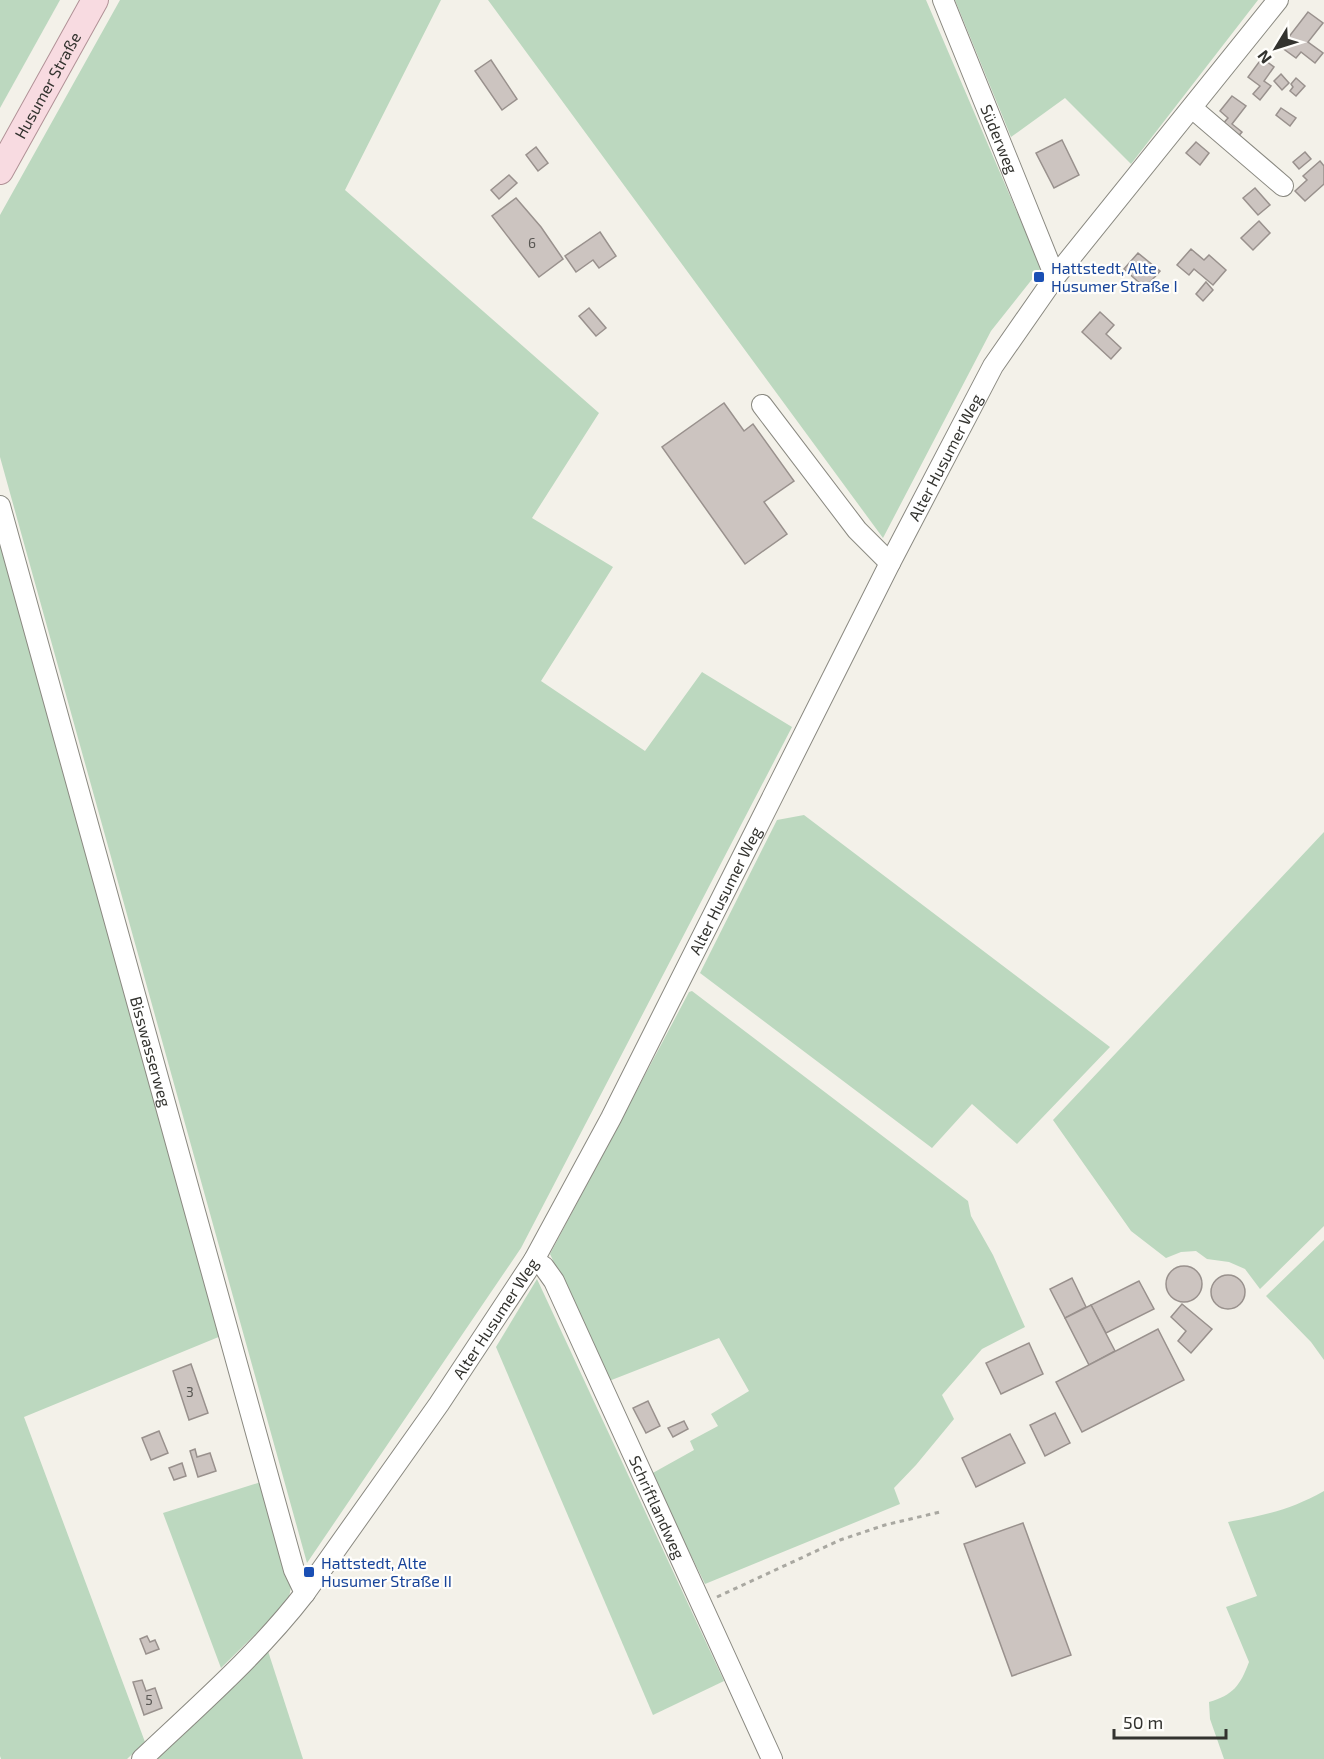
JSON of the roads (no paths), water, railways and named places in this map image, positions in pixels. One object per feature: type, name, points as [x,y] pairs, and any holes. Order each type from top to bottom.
[{"type":"main road","name":"Husumer Straße","points":[[0,171],[95,0]]},
{"type":"street","name":"Süderweg","points":[[943,0],[1055,277]]},
{"type":"street","name":"Alter Husumer Weg","points":[[142,1759],[231,1674],[291,1611],[439,1404],[534,1260],[610,1118],[890,563],[993,366],[1055,277],[1278,0]]},
{"type":"street","points":[[1192,108],[1283,186]]},
{"type":"street","points":[[762,405],[857,530],[890,563]]},
{"type":"street","name":"Bisswasserweg","points":[[0,506],[294,1570],[305,1593]]},
{"type":"street","name":"Schriftlandweg","points":[[534,1260],[544,1267],[554,1281],[772,1759]]},
{"type":"place","name":"Hattstedt, Alte Husumer Straße I","points":[[1039,277]]},
{"type":"place","name":"Hattstedt, Alte Husumer Straße II","points":[[309,1572]]}]
